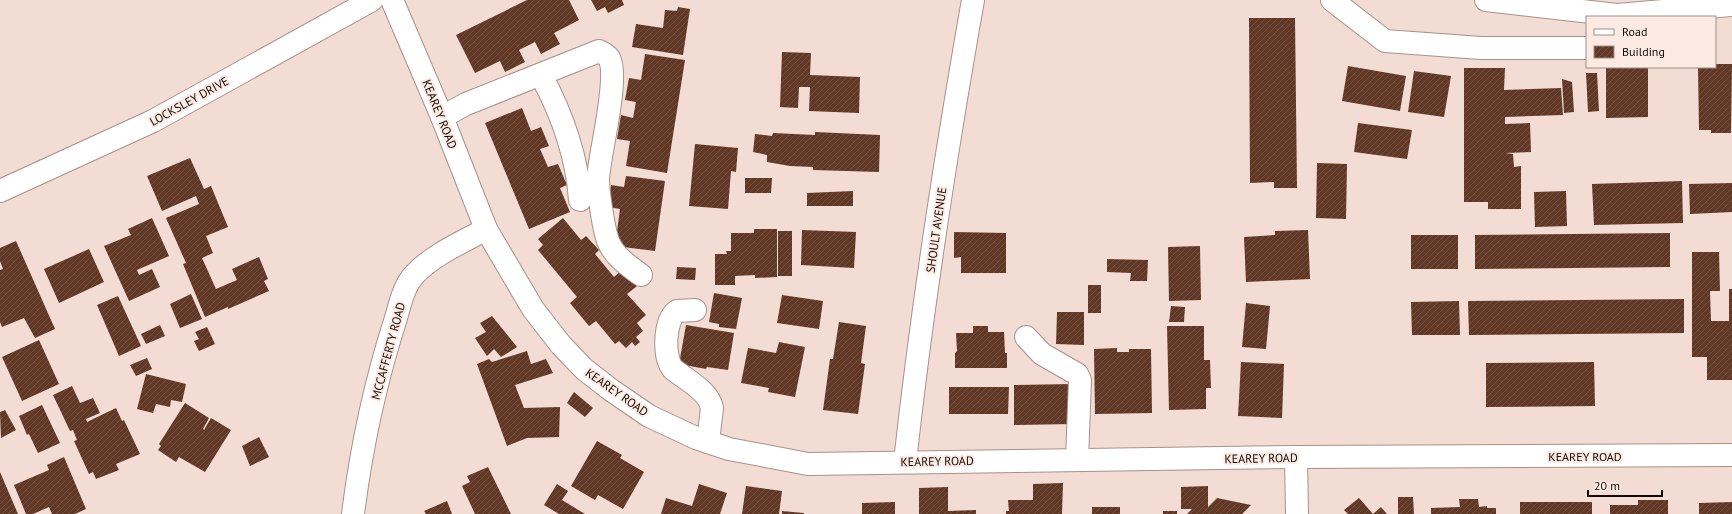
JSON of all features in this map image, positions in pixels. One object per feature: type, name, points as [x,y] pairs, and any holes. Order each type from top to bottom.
[{"type":"street","name":"LOCKSLEY DRIVE","points":[[0,191],[153,121],[372,0]]},
{"type":"street","name":"KEAREY ROAD","points":[[392,0],[442,117],[486,229],[533,309],[560,345],[584,370],[649,416],[708,442],[729,449],[808,464],[1296,457],[1732,455]]},
{"type":"street","name":"SHOULT AVENUE","points":[[905,462],[915,368],[943,181],[973,0]]},
{"type":"street","points":[[1332,0],[1384,41],[1481,48],[1586,48]]},
{"type":"street","points":[[1486,0],[1610,14],[1654,6],[1732,5]]},
{"type":"street","points":[[442,117],[466,104],[599,52],[605,54],[609,59],[612,82],[599,169],[599,195],[609,242],[619,258],[641,275]]},
{"type":"street","points":[[541,75],[552,96],[572,147],[580,200]]},
{"type":"street","name":"MCCAFFERTY ROAD","points":[[353,514],[357,480],[382,367],[391,333],[407,285],[414,274],[436,257],[486,229]]},
{"type":"street","points":[[695,310],[677,311],[670,318],[666,356],[668,364],[672,369],[705,394],[711,402],[712,408],[708,442]]},
{"type":"street","points":[[1026,337],[1042,354],[1077,374],[1080,380],[1077,460]]},
{"type":"street","points":[[1296,457],[1297,514]]},
{"type":"building","points":[[527,0],[569,0],[579,20],[554,33],[560,44],[541,54],[535,42],[519,50],[525,62],[505,72],[500,61],[475,73],[456,35]]},
{"type":"building","points":[[591,0],[622,0],[624,5],[608,13],[605,7],[597,11]]},
{"type":"building","points":[[678,7],[690,9],[683,55],[632,47],[636,24],[663,28],[665,10],[677,11]]},
{"type":"building","points":[[1249,18],[1295,18],[1297,188],[1274,188],[1274,182],[1250,183]]},
{"type":"building","points":[[782,52],[811,53],[810,75],[860,77],[859,113],[809,111],[810,87],[799,87],[798,108],[780,107]]},
{"type":"building","points":[[645,54],[685,60],[667,173],[626,166],[630,141],[617,139],[621,115],[633,118],[636,102],[625,100],[629,78],[641,80]]},
{"type":"building","points":[[1716,64],[1732,64],[1731,133],[1711,133],[1711,130],[1699,130],[1698,68],[1716,68]]},
{"type":"building","points":[[1348,66],[1406,76],[1400,111],[1342,101]]},
{"type":"building","points":[[1464,68],[1505,68],[1504,90],[1561,88],[1563,115],[1505,117],[1505,124],[1530,123],[1531,152],[1505,153],[1513,154],[1514,167],[1521,166],[1521,209],[1488,209],[1488,202],[1464,202]]},
{"type":"building","points":[[1606,68],[1648,68],[1648,117],[1606,118]]},
{"type":"building","points":[[1414,71],[1451,76],[1444,117],[1408,112]]},
{"type":"building","points":[[1586,73],[1597,73],[1599,111],[1588,112]]},
{"type":"building","points":[[1562,79],[1572,82],[1574,112],[1564,113]]},
{"type":"building","points":[[522,108],[531,131],[541,127],[549,146],[540,149],[548,167],[558,164],[567,185],[560,188],[570,212],[529,229],[485,123]]},
{"type":"building","points":[[1358,123],[1412,130],[1407,159],[1354,152]]},
{"type":"building","points":[[815,132],[880,135],[879,172],[813,170],[813,167],[790,166],[767,162],[767,155],[753,152],[755,134],[772,136],[773,133],[815,135]]},
{"type":"building","points":[[695,144],[738,148],[736,172],[731,171],[728,209],[689,206]]},
{"type":"building","points":[[190,158],[204,189],[211,186],[228,227],[206,236],[213,253],[202,258],[216,289],[237,280],[232,269],[259,257],[268,279],[264,281],[269,291],[228,309],[228,307],[205,317],[183,264],[186,263],[166,218],[199,204],[196,196],[162,211],[147,176]]},
{"type":"building","points":[[1317,163],[1347,164],[1346,219],[1316,218]]},
{"type":"building","points":[[626,176],[665,181],[655,251],[615,246],[620,209],[608,207],[611,185],[624,187]]},
{"type":"building","points":[[745,178],[772,178],[771,193],[745,193]]},
{"type":"building","points":[[1682,181],[1683,223],[1594,225],[1592,184]]},
{"type":"building","points":[[1732,183],[1732,212],[1690,214],[1689,184]]},
{"type":"building","points":[[853,191],[853,206],[807,206],[807,193]]},
{"type":"building","points":[[1566,191],[1567,226],[1535,227],[1534,192]]},
{"type":"building","points":[[152,218],[169,256],[137,270],[139,275],[152,269],[160,287],[129,301],[104,246],[131,235],[128,229]]},
{"type":"building","points":[[563,218],[581,240],[586,236],[599,250],[595,254],[614,277],[623,269],[637,286],[627,294],[646,315],[637,323],[643,331],[636,337],[640,342],[635,346],[632,342],[626,348],[619,341],[615,344],[596,321],[589,326],[570,303],[577,297],[538,250],[543,245],[538,239]]},
{"type":"building","points":[[754,229],[777,229],[777,277],[755,278],[755,275],[735,276],[735,285],[715,285],[715,254],[727,254],[726,251],[731,251],[731,233],[754,233]]},
{"type":"building","points":[[802,230],[856,232],[854,268],[801,265]]},
{"type":"building","points":[[1308,230],[1310,279],[1246,282],[1244,237],[1275,235],[1275,231]]},
{"type":"building","points":[[778,231],[792,231],[792,276],[778,276]]},
{"type":"building","points":[[954,232],[1006,233],[1006,273],[961,273],[961,257],[954,258]]},
{"type":"building","points":[[1670,233],[1670,267],[1475,269],[1475,235]]},
{"type":"building","points":[[1411,235],[1458,235],[1458,269],[1411,269]]},
{"type":"building","points":[[16,241],[55,329],[35,338],[24,318],[2,327],[0,322],[0,270],[3,269],[0,261],[0,248]]},
{"type":"building","points":[[1200,246],[1201,300],[1169,301],[1168,247]]},
{"type":"building","points":[[89,249],[104,282],[59,303],[44,269]]},
{"type":"building","points":[[1692,252],[1719,252],[1720,291],[1710,291],[1711,321],[1729,321],[1729,289],[1732,289],[1732,380],[1707,380],[1707,357],[1692,357]]},
{"type":"building","points":[[1107,259],[1148,260],[1147,281],[1130,281],[1131,273],[1107,272]]},
{"type":"building","points":[[677,267],[696,268],[695,280],[676,279]]},
{"type":"building","points":[[1088,285],[1101,285],[1101,313],[1088,313]]},
{"type":"building","points":[[714,293],[742,298],[736,329],[719,327],[719,324],[709,322]]},
{"type":"building","points":[[191,294],[202,319],[180,328],[170,304]]},
{"type":"building","points":[[782,295],[823,301],[819,329],[777,323]]},
{"type":"building","points":[[118,296],[141,346],[119,356],[97,305]]},
{"type":"building","points":[[1684,299],[1684,333],[1469,335],[1468,301]]},
{"type":"building","points":[[1459,301],[1460,335],[1412,335],[1411,302]]},
{"type":"building","points":[[1246,303],[1270,306],[1266,349],[1242,347]]},
{"type":"building","points":[[1171,306],[1185,307],[1184,322],[1169,322]]},
{"type":"building","points":[[1057,312],[1084,312],[1084,345],[1056,344]]},
{"type":"building","points":[[492,316],[517,347],[501,357],[494,349],[487,356],[475,338],[486,332],[480,323]]},
{"type":"building","points":[[839,322],[866,326],[861,363],[865,364],[858,414],[823,410],[830,359],[833,359]]},
{"type":"building","points":[[160,325],[165,336],[146,344],[141,334]]},
{"type":"building","points":[[686,325],[734,333],[728,370],[707,367],[706,369],[679,364]]},
{"type":"building","points":[[973,326],[988,326],[988,332],[1004,332],[1005,353],[1007,353],[1007,368],[955,368],[955,353],[957,351],[956,333],[973,333]]},
{"type":"building","points":[[1167,326],[1204,326],[1204,360],[1210,360],[1211,388],[1206,388],[1206,409],[1169,410]]},
{"type":"building","points":[[207,327],[215,344],[199,351],[194,341],[199,339],[195,332]]},
{"type":"building","points":[[39,340],[59,384],[22,401],[2,357]]},
{"type":"building","points":[[779,342],[805,347],[795,397],[768,392],[769,388],[741,383],[748,348],[776,353]]},
{"type":"building","points":[[1117,348],[1117,352],[1129,352],[1129,349],[1151,349],[1152,413],[1095,414],[1094,349]]},
{"type":"building","points":[[527,351],[531,364],[546,359],[553,373],[515,385],[524,408],[560,407],[559,437],[527,438],[507,446],[477,364],[489,359],[492,362]]},
{"type":"building","points":[[147,358],[152,369],[136,376],[130,365]]},
{"type":"building","points":[[1241,362],[1284,364],[1282,418],[1238,416]]},
{"type":"building","points":[[1594,362],[1595,406],[1486,407],[1486,363]]},
{"type":"building","points":[[146,374],[186,384],[182,402],[171,400],[170,407],[156,404],[153,413],[137,409]]},
{"type":"building","points":[[1072,384],[1073,424],[1014,425],[1014,385]]},
{"type":"building","points":[[72,386],[80,403],[93,398],[100,413],[86,419],[87,422],[116,408],[122,421],[124,420],[140,454],[116,464],[119,470],[96,479],[93,472],[89,474],[74,441],[77,440],[73,430],[70,431],[53,395]]},
{"type":"building","points":[[949,387],[1009,387],[1008,414],[949,414]]},
{"type":"building","points":[[574,392],[593,408],[585,417],[567,403]]},
{"type":"building","points":[[185,403],[209,418],[203,429],[204,430],[211,418],[231,430],[205,472],[179,457],[176,462],[158,450],[161,446],[159,444]]},
{"type":"building","points":[[42,405],[60,443],[38,453],[29,434],[27,435],[19,416]]},
{"type":"building","points":[[5,410],[16,430],[1,438],[0,412]]},
{"type":"building","points":[[259,437],[269,457],[250,466],[242,446]]},
{"type":"building","points":[[597,441],[622,455],[620,458],[644,472],[623,509],[598,495],[595,500],[571,486]]},
{"type":"building","points":[[64,457],[86,509],[75,514],[52,514],[49,507],[33,514],[26,514],[14,485],[49,470],[47,465]]},
{"type":"building","points":[[488,467],[511,514],[475,514],[462,486],[470,482],[467,476]]},
{"type":"building","points":[[0,472],[18,514],[0,514]]},
{"type":"building","points":[[1063,483],[1062,514],[1006,514],[1006,511],[1009,511],[1008,500],[1033,500],[1033,484]]},
{"type":"building","points":[[557,484],[568,491],[562,500],[585,514],[559,514],[544,505]]},
{"type":"building","points":[[699,484],[727,493],[720,514],[661,514],[666,498],[692,506]]},
{"type":"building","points":[[746,486],[782,491],[779,514],[742,514]]},
{"type":"building","points":[[1208,486],[1208,507],[1217,498],[1251,505],[1242,514],[1187,514],[1192,509],[1181,509],[1181,487]]},
{"type":"building","points":[[948,487],[948,511],[976,510],[976,514],[919,514],[919,488]]},
{"type":"building","points":[[1398,497],[1413,497],[1414,514],[1398,514]]},
{"type":"building","points":[[1359,498],[1373,514],[1348,514],[1344,510]]},
{"type":"building","points":[[1459,499],[1478,499],[1479,507],[1487,506],[1487,508],[1496,508],[1496,514],[1431,514],[1431,508],[1460,507]]},
{"type":"building","points":[[1638,500],[1668,500],[1668,514],[1610,514],[1610,505],[1638,505]]},
{"type":"building","points":[[447,501],[452,514],[426,514],[424,511]]},
{"type":"building","points":[[895,502],[895,514],[862,514],[862,503]]},
{"type":"building","points":[[1520,502],[1592,502],[1592,514],[1520,514]]},
{"type":"building","points":[[1732,502],[1732,514],[1699,514],[1699,503]]},
{"type":"building","points":[[1092,507],[1120,507],[1120,514],[1092,514]]},
{"type":"building","points":[[1381,507],[1387,514],[1373,514]]},
{"type":"building","points":[[782,511],[804,513],[804,514],[782,514]]},
{"type":"building","points":[[1163,511],[1177,511],[1177,514],[1163,514]]}]
